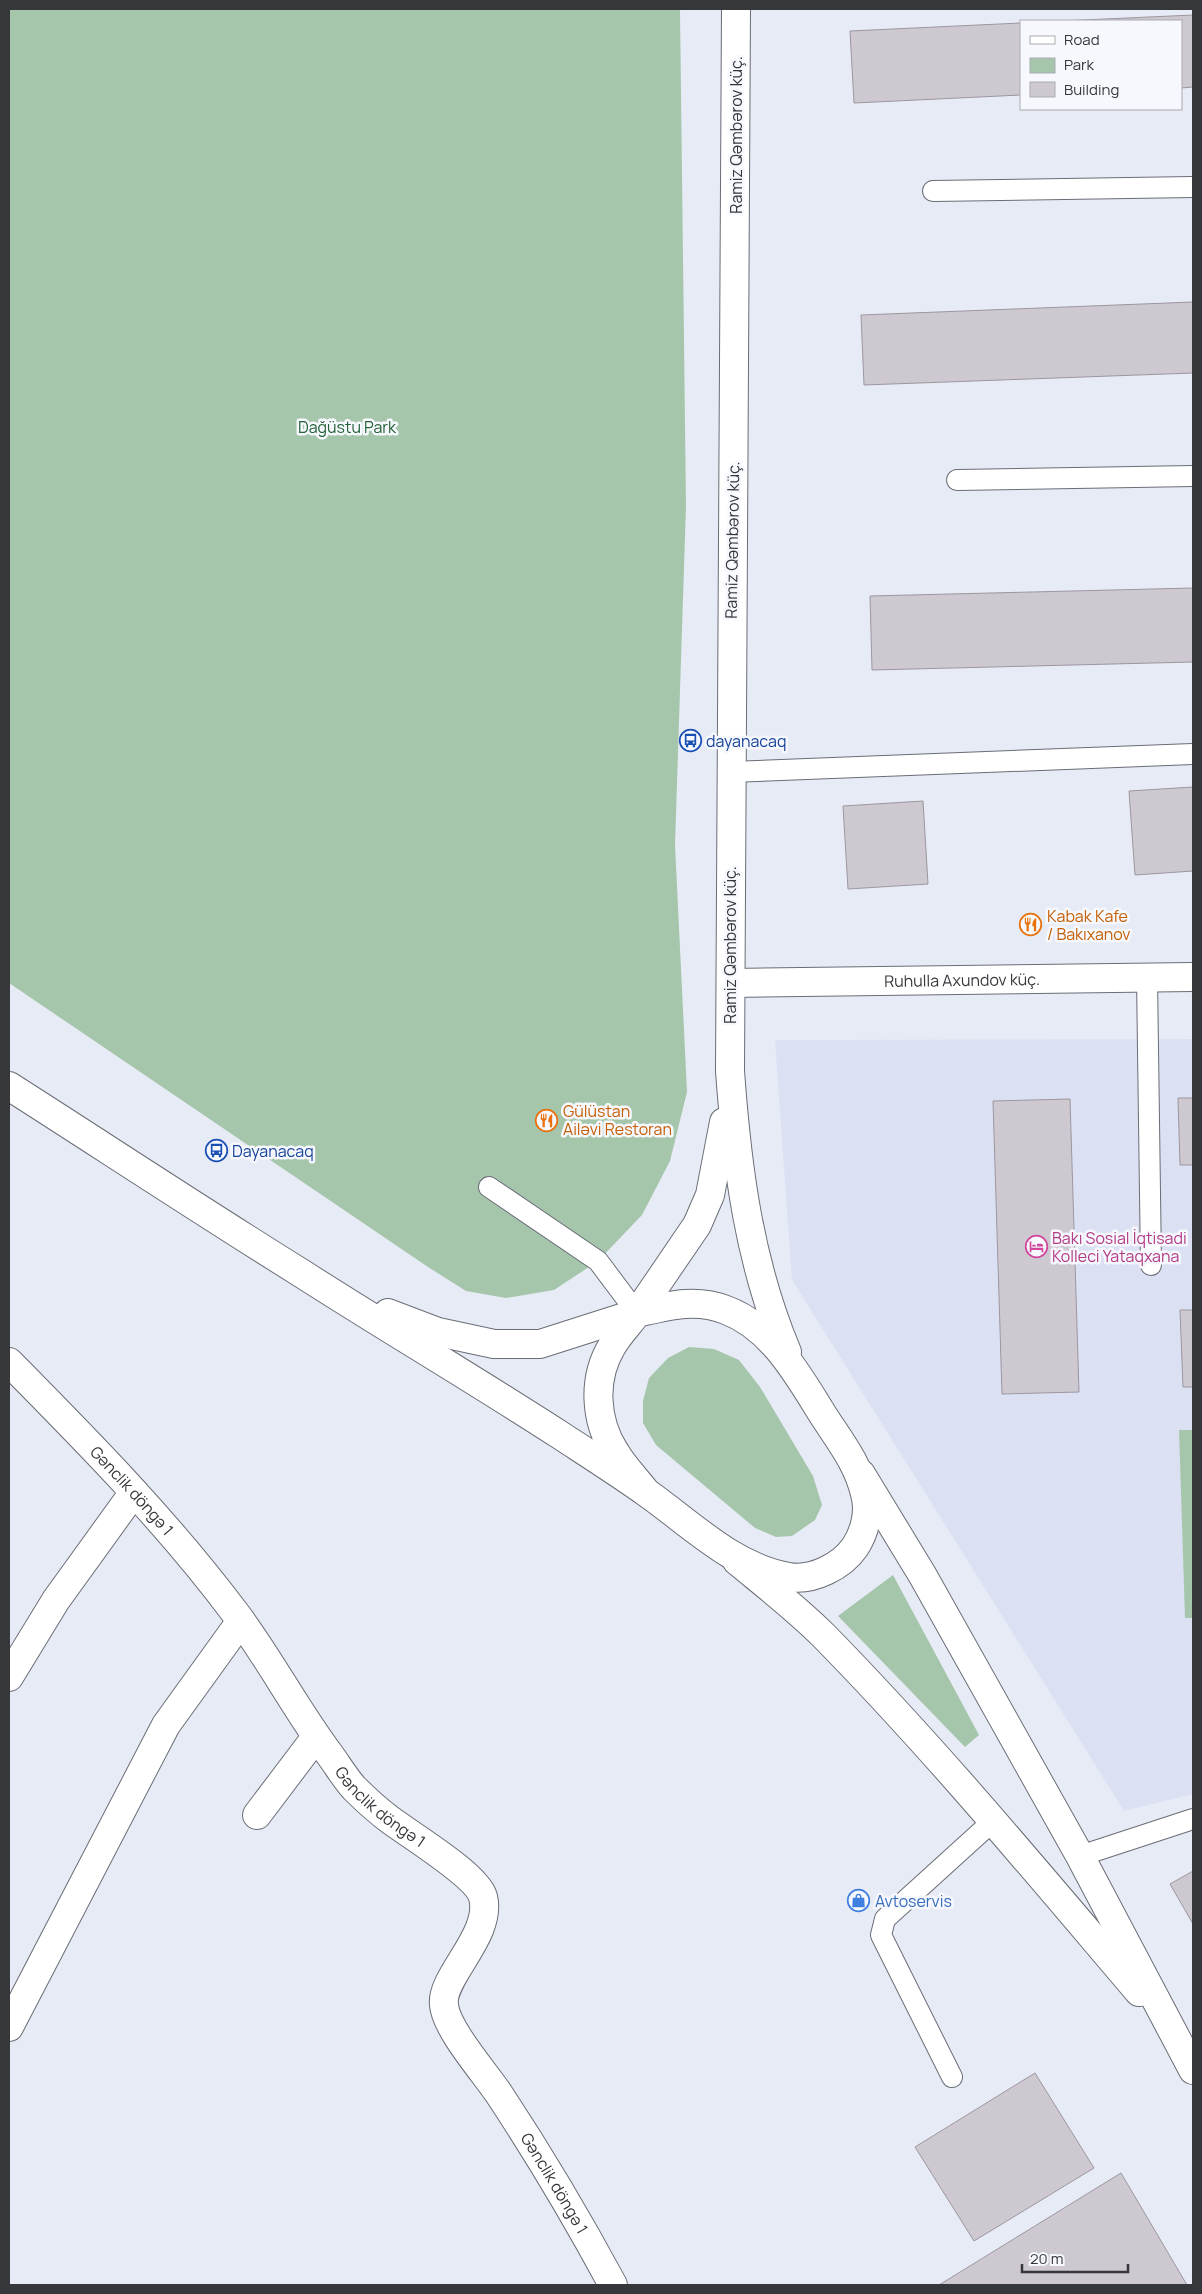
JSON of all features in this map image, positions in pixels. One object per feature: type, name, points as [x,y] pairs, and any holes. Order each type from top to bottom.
[{"type":"street","name":"Ramiz Qəmbərov küç.","points":[[730,1071],[730,772],[736,9]]},
{"type":"street","name":"Ruhulla Axundov küç.","points":[[731,983],[1193,977]]},
{"type":"street","points":[[646,1492],[614,1452],[602,1422],[598,1397],[600,1372],[612,1347],[683,1249],[697,1225],[710,1195],[721,1145],[730,1071]]},
{"type":"street","points":[[730,1071],[734,1138],[742,1194],[754,1252],[769,1303],[794,1367],[923,1576],[1080,1856],[1193,2070]]},
{"type":"street","points":[[9,1086],[303,1274],[543,1424],[646,1492],[728,1553],[822,1634],[993,1822],[1170,2029]]},
{"type":"street","points":[[303,1274],[375,1308],[438,1332],[494,1344],[540,1344],[637,1312],[686,1302],[724,1309],[740,1316],[761,1333],[794,1367]]},
{"type":"street","name":"Gənclik döngə 1","points":[[9,1362],[134,1492],[203,1570],[242,1621],[316,1738],[353,1787],[387,1818],[472,1879],[483,1897],[483,1919],[475,1940],[447,1989],[443,2004],[453,2028],[498,2092],[570,2206],[613,2285]]},
{"type":"street","points":[[728,1553],[760,1568],[791,1578],[817,1575],[834,1566],[855,1548],[867,1522],[866,1496],[854,1462]]},
{"type":"street","points":[[9,1677],[56,1600],[134,1492]]},
{"type":"street","points":[[9,2027],[166,1724],[242,1621]]},
{"type":"street","points":[[257,1815],[316,1738]]},
{"type":"lane","points":[[933,191],[1193,187]]},
{"type":"lane","points":[[957,480],[1193,476]]},
{"type":"lane","points":[[730,772],[1193,754]]},
{"type":"lane","points":[[1147,977],[1151,1265]]},
{"type":"lane","points":[[489,1187],[598,1261],[637,1312]]},
{"type":"lane","points":[[1080,1856],[1193,1819]]},
{"type":"lane","points":[[952,2076],[881,1935],[885,1919],[993,1822]]},
{"type":"shaded area","points":[[1193,1039],[1193,1794],[1124,1811],[792,1280],[775,1040]]},
{"type":"green space","name":"Dağüstu Park","points":[[9,9],[680,9],[686,506],[675,845],[687,1092],[670,1161],[642,1215],[598,1261],[554,1290],[506,1298],[466,1291],[9,983]]},
{"type":"green space","points":[[689,1347],[714,1349],[739,1360],[760,1387],[813,1476],[822,1505],[815,1520],[792,1536],[776,1537],[755,1528],[656,1445],[643,1423],[643,1401],[649,1378],[668,1358]]},
{"type":"green space","points":[[1179,1430],[1193,1430],[1193,1618],[1185,1618]]},
{"type":"green space","points":[[893,1575],[979,1735],[965,1747],[838,1616]]},
{"type":"building","points":[[1193,15],[1193,87],[1182,88],[1182,20],[1083,20]]},
{"type":"building","points":[[1020,23],[1020,95],[854,103],[850,31]]},
{"type":"building","points":[[1193,302],[1193,373],[864,385],[861,315]]},
{"type":"building","points":[[1193,588],[1193,662],[872,670],[870,596]]},
{"type":"building","points":[[1193,787],[1193,871],[1135,875],[1129,791]]},
{"type":"building","points":[[923,801],[928,884],[848,889],[843,806]]},
{"type":"building","points":[[1178,1098],[1193,1098],[1193,1165],[1180,1165]]},
{"type":"building","points":[[1070,1099],[1079,1392],[1002,1394],[993,1101]]},
{"type":"building","points":[[1180,1310],[1193,1310],[1193,1387],[1183,1387]]},
{"type":"building","points":[[1193,1871],[1193,1924],[1170,1884]]},
{"type":"building","points":[[1035,2073],[1094,2168],[974,2241],[915,2147]]},
{"type":"building","points":[[1121,2173],[1187,2285],[939,2285]]},
{"type":"place","name":"dayanacaq","points":[[690,741]]},
{"type":"place","name":"Kabak Kafe / Bakıxanov","points":[[1031,925]]},
{"type":"place","name":"Gülüstan Ailəvi Restoran","points":[[547,1120]]},
{"type":"place","name":"Dayanacaq","points":[[216,1151]]},
{"type":"place","name":"Bakı Sosial İqtisadi Kolleci Yataqxana","points":[[1036,1247]]},
{"type":"place","name":"Avtoservis","points":[[859,1901]]}]
